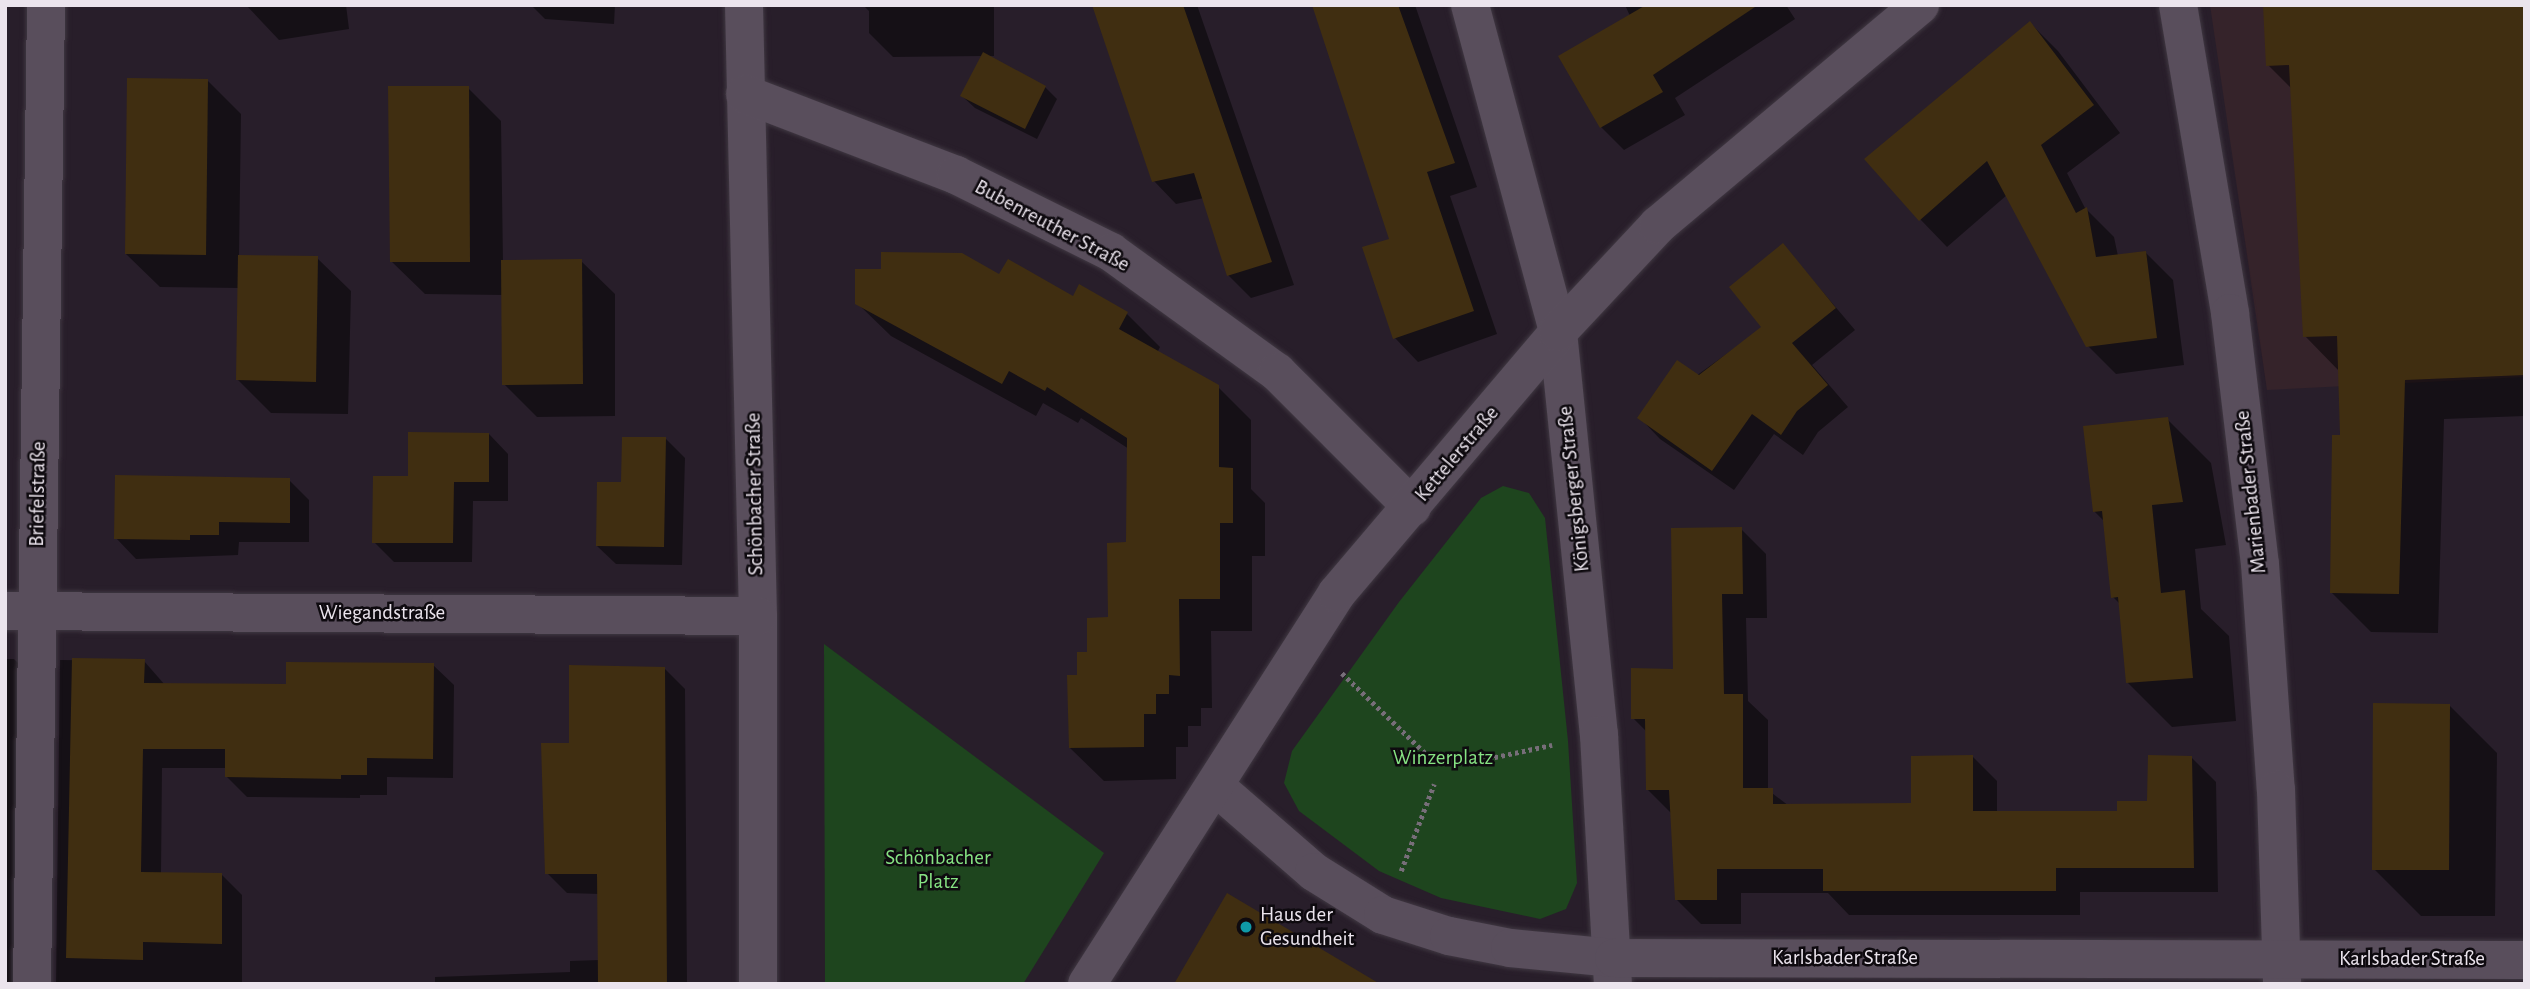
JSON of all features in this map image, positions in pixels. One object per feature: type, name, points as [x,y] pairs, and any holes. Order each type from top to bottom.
[{"type":"street","name":"Briefelstraße","points":[[32,984],[21,611],[46,5]]},
{"type":"street","name":"Schönbacher Straße","points":[[744,5],[758,616],[758,984]]},
{"type":"street","name":"Königsberger Straße","points":[[1470,5],[1558,332],[1599,735],[1613,971]]},
{"type":"street","name":"Kettelerstraße","points":[[1087,984],[1337,593],[1558,332],[1658,225],[1920,5]]},
{"type":"street","name":"Marienbader Straße","points":[[2178,5],[2230,313],[2260,564],[2276,790],[2282,971]]},
{"type":"street","name":"Bubenreuther Straße","points":[[745,94],[956,175],[1111,252],[1277,372],[1412,507]]},
{"type":"street","name":"Wiegandstraße","points":[[21,611],[758,616]]},
{"type":"street","name":"Karlsbader Straße","points":[[1216,786],[1314,872],[1383,915],[1449,936],[1613,971],[2282,971],[2525,960]]},
{"type":"path","points":[[1298,655],[1347,675],[1424,752]]},
{"type":"path","points":[[1467,763],[1599,735]]},
{"type":"path","points":[[1383,915],[1434,784]]},
{"type":"shaded area","points":[[2210,5],[2525,5],[2525,377],[2267,390]]},
{"type":"green space","name":"Winzerplatz","points":[[1503,486],[1529,493],[1545,518],[1568,741],[1577,883],[1566,909],[1540,919],[1441,898],[1379,871],[1299,811],[1284,783],[1292,751],[1399,602],[1481,498]]},
{"type":"green space","name":"Schönbacher Platz","points":[[824,644],[1104,853],[1023,984],[825,984]]},
{"type":"building","points":[[1092,5],[1183,5],[1272,262],[1227,276],[1194,173],[1152,182]]},
{"type":"building","points":[[1312,5],[1398,5],[1455,163],[1427,172],[1474,311],[1393,339],[1362,247],[1389,239]]},
{"type":"building","points":[[1646,5],[1758,5],[1653,75],[1663,92],[1600,128],[1558,56]]},
{"type":"building","points":[[2263,5],[2525,5],[2525,375],[2405,380],[2399,594],[2330,593],[2332,435],[2340,435],[2337,336],[2303,337],[2289,65],[2266,66]]},
{"type":"building","points":[[2030,21],[2094,105],[2041,145],[2076,213],[2087,207],[2096,257],[2146,251],[2157,338],[2086,347],[1987,161],[1919,221],[1864,159]]},
{"type":"building","points":[[983,52],[1046,86],[1025,129],[960,96]]},
{"type":"building","points":[[127,78],[208,79],[206,255],[125,254]]},
{"type":"building","points":[[388,86],[469,86],[470,262],[390,262]]},
{"type":"building","points":[[1783,243],[1836,308],[1792,343],[1828,385],[1797,411],[1781,435],[1752,414],[1712,471],[1637,418],[1677,360],[1699,375],[1761,327],[1729,287]]},
{"type":"building","points":[[881,252],[962,253],[999,274],[1008,259],[1073,296],[1079,284],[1128,312],[1119,329],[1219,385],[1219,467],[1233,468],[1233,523],[1220,523],[1220,599],[1179,599],[1180,676],[1169,675],[1169,694],[1156,694],[1156,714],[1144,714],[1144,747],[1069,748],[1067,675],[1077,675],[1077,652],[1087,652],[1087,618],[1108,617],[1107,543],[1126,542],[1127,438],[1047,387],[1045,391],[1009,371],[1002,384],[855,304],[855,269],[881,269]]},
{"type":"building","points":[[238,255],[318,256],[316,382],[236,380]]},
{"type":"building","points":[[582,259],[583,384],[502,385],[501,260]]},
{"type":"building","points":[[2168,417],[2183,502],[2152,505],[2161,593],[2185,590],[2193,678],[2126,683],[2118,597],[2111,598],[2102,511],[2093,512],[2083,426]]},
{"type":"building","points":[[408,432],[489,433],[489,482],[454,482],[453,543],[372,543],[373,476],[408,476]]},
{"type":"building","points":[[622,437],[666,437],[664,547],[596,546],[597,482],[621,482]]},
{"type":"building","points":[[115,475],[290,478],[290,523],[219,522],[219,535],[190,535],[190,540],[114,539]]},
{"type":"building","points":[[1742,527],[1743,594],[1722,594],[1724,694],[1743,694],[1743,788],[1773,788],[1773,804],[1911,803],[1911,756],[1973,755],[1973,811],[2117,811],[2117,801],[2147,801],[2148,755],[2192,756],[2194,868],[2056,868],[2056,891],[1823,891],[1823,869],[1717,869],[1717,900],[1675,900],[1669,790],[1646,790],[1645,719],[1631,719],[1631,668],[1673,669],[1671,528]]},
{"type":"building","points":[[72,658],[145,659],[144,683],[286,684],[286,662],[434,663],[433,759],[367,758],[367,775],[341,775],[341,779],[225,777],[225,749],[143,749],[141,872],[222,873],[222,944],[143,942],[143,960],[66,958]]},
{"type":"building","points":[[569,665],[665,667],[667,984],[598,984],[597,874],[545,874],[541,743],[569,743]]},
{"type":"building","points":[[2373,703],[2450,704],[2449,870],[2372,870]]},
{"type":"building","name":"Haus der Gesundheit","points":[[1227,893],[1380,984],[1174,984]]},
{"type":"place","name":"Haus der Gesundheit","points":[[1246,927]]}]
